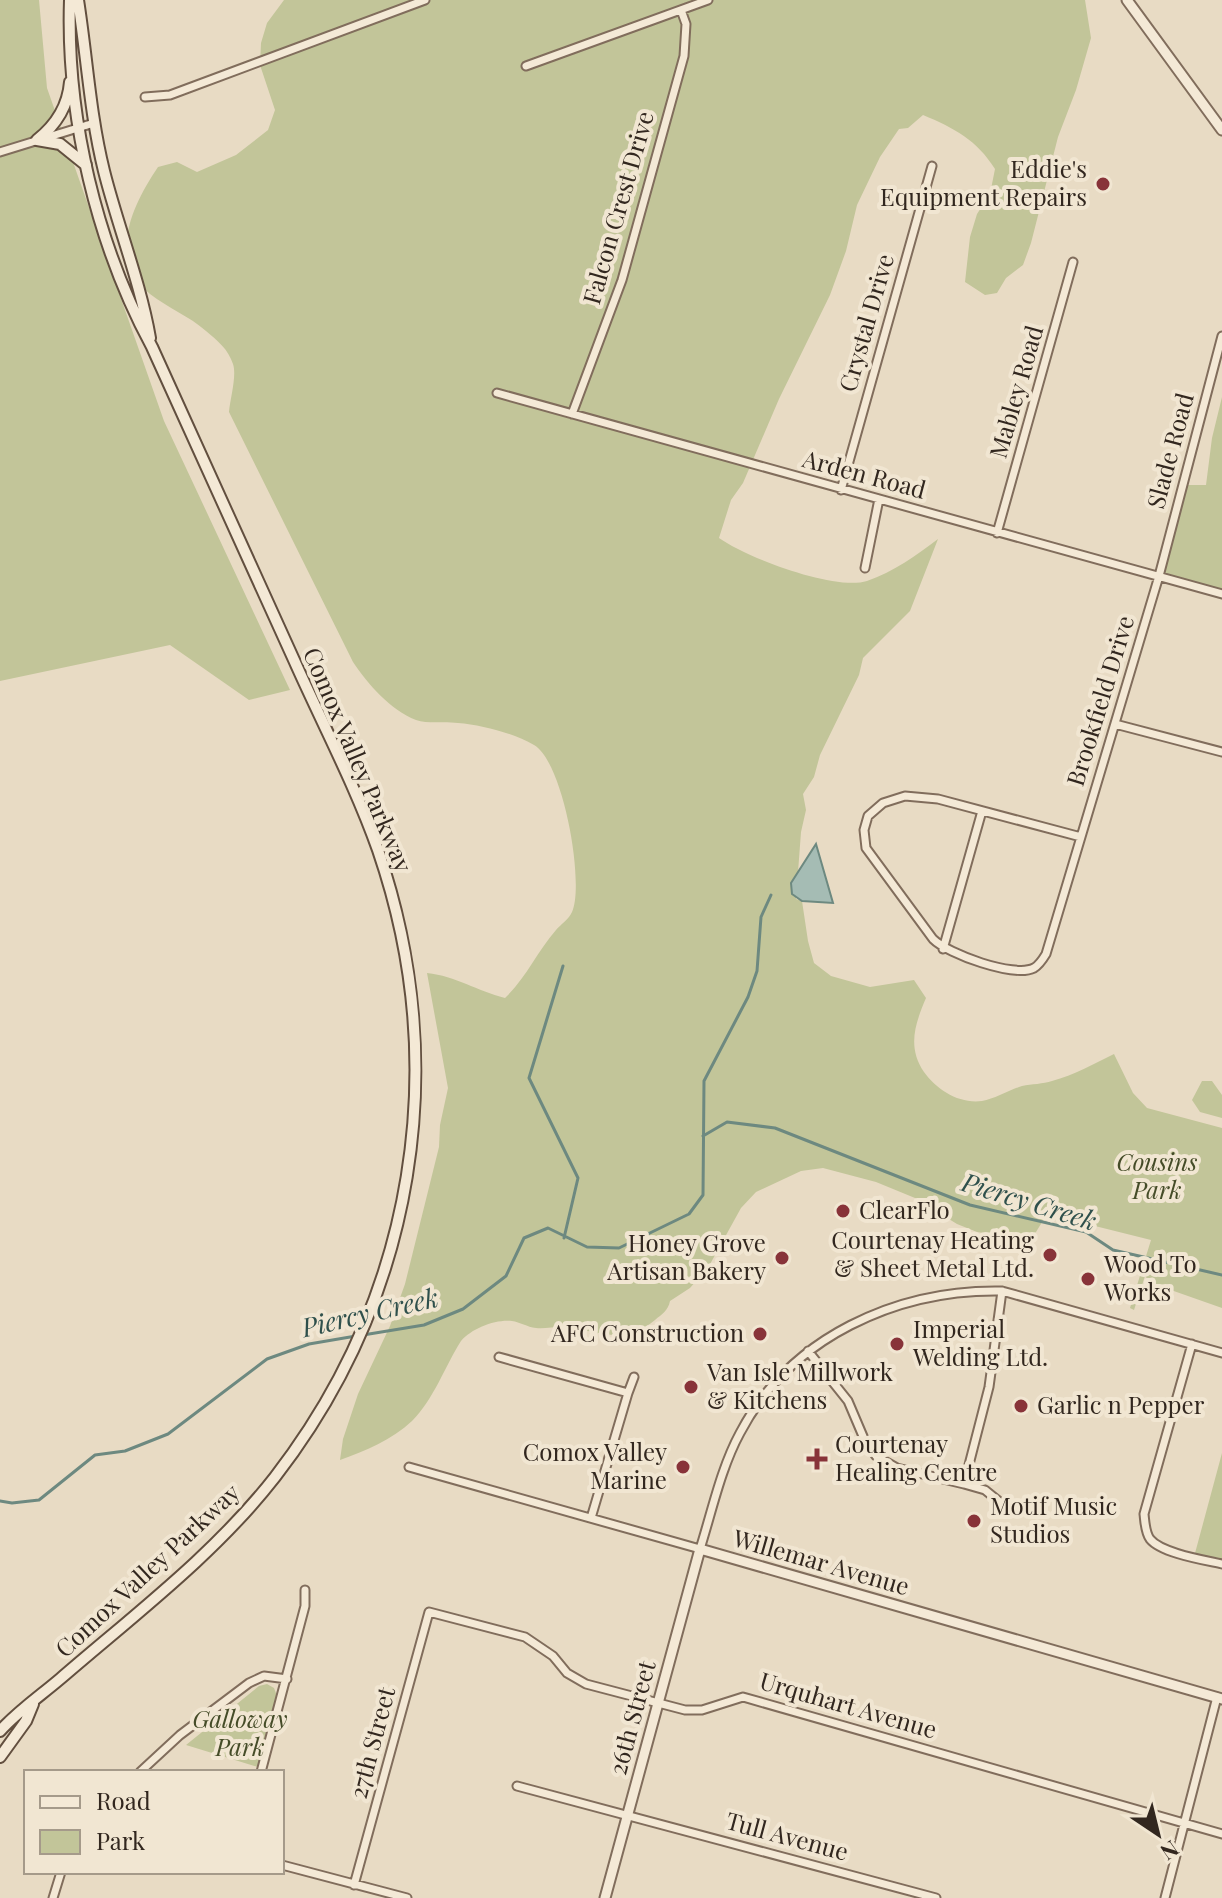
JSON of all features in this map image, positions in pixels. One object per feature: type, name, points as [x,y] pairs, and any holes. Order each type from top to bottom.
[{"type":"main road","name":"Comox Valley Parkway","points":[[0,1731],[186,1569],[252,1505],[330,1395],[372,1309],[400,1214],[413,1142],[416,1075],[413,1014],[405,952],[389,886],[371,833],[152,347],[130,307],[107,245],[86,165],[80,126],[72,62],[70,0]]},
{"type":"main road","name":"Comox Valley Parkway","points":[[78,0],[94,123],[120,231],[144,302],[152,347]]},
{"type":"main road","points":[[37,140],[52,128],[63,111],[69,93],[72,62]]},
{"type":"main road","points":[[37,140],[60,144],[86,165]]},
{"type":"main road","name":"Comox Valley Parkway","points":[[0,1757],[26,1721],[34,1702]]},
{"type":"street","points":[[145,97],[170,95],[425,0]]},
{"type":"street","points":[[526,66],[708,0]]},
{"type":"street","points":[[1127,0],[1222,130]]},
{"type":"street","name":"Falcon Crest Drive","points":[[572,414],[622,280],[684,56],[686,24],[681,10]]},
{"type":"street","points":[[0,152],[94,123]]},
{"type":"street","name":"Crystal Drive","points":[[841,490],[932,166]]},
{"type":"street","name":"Mabley Road","points":[[997,533],[1073,262]]},
{"type":"street","name":"Slade Road","points":[[1159,576],[1222,336]]},
{"type":"street","name":"Arden Road","points":[[497,393],[1222,594]]},
{"type":"street","points":[[865,568],[879,499]]},
{"type":"street","name":"Brookfield Drive","points":[[943,949],[1024,971],[1037,967],[1046,954],[1159,576]]},
{"type":"street","points":[[1115,724],[1222,752]]},
{"type":"street","points":[[982,811],[943,949],[866,848],[864,830],[868,816],[883,803],[905,796],[938,799],[1081,837]]},
{"type":"street","points":[[964,1484],[989,1387],[1002,1291]]},
{"type":"street","points":[[700,1549],[740,1432],[781,1375],[808,1351],[846,1326],[897,1305],[933,1296],[1002,1291],[1222,1353]]},
{"type":"street","points":[[1192,1344],[1144,1514],[1145,1529],[1150,1539],[1161,1547],[1222,1564]]},
{"type":"street","points":[[808,1351],[848,1401],[865,1441],[876,1456],[897,1468],[985,1490],[1006,1507]]},
{"type":"street","points":[[499,1357],[628,1393]]},
{"type":"street","points":[[591,1518],[634,1377]]},
{"type":"street","name":"Willemar Avenue","points":[[409,1467],[1220,1698]]},
{"type":"street","name":"26th Street","points":[[605,1898],[700,1549]]},
{"type":"street","points":[[262,1770],[305,1606],[305,1590]]},
{"type":"street","name":"Urquhart Avenue","points":[[429,1612],[525,1637],[553,1656],[567,1673],[586,1684],[685,1710],[702,1710],[743,1697],[1222,1834]]},
{"type":"street","name":"27th Street","points":[[354,1885],[429,1612]]},
{"type":"street","points":[[142,1770],[180,1735],[249,1683],[264,1676],[287,1679]]},
{"type":"street","points":[[1165,1898],[1220,1698]]},
{"type":"street","name":"Tull Avenue","points":[[517,1786],[936,1898]]},
{"type":"street","points":[[284,1866],[407,1898]]},
{"type":"street","points":[[53,1898],[60,1874]]},
{"type":"green space","points":[[0,0],[39,0],[47,88],[164,421],[290,690],[249,700],[170,645],[0,681]]},
{"type":"green space","name":"Cousins Park","points":[[284,0],[1085,0],[1091,38],[1058,137],[1023,265],[1006,278],[997,293],[985,295],[965,282],[970,237],[977,214],[990,194],[995,169],[981,150],[964,136],[923,115],[908,128],[899,129],[880,157],[857,205],[846,251],[830,295],[779,399],[743,483],[731,500],[719,538],[749,555],[792,571],[853,583],[886,573],[938,539],[910,611],[863,658],[859,675],[820,755],[814,777],[803,794],[806,810],[801,832],[796,899],[802,901],[814,963],[831,976],[870,987],[914,980],[926,998],[914,1035],[919,1063],[935,1085],[957,1098],[987,1100],[1022,1086],[1068,1076],[1114,1054],[1133,1093],[1147,1108],[1222,1128],[1222,1308],[1151,1283],[1145,1276],[1134,1310],[1130,1308],[1151,1240],[1047,1214],[1036,1232],[1025,1239],[977,1232],[957,1224],[915,1198],[876,1182],[823,1168],[801,1171],[756,1192],[741,1208],[709,1266],[690,1288],[670,1301],[664,1312],[644,1328],[612,1335],[567,1327],[536,1328],[512,1321],[485,1325],[461,1341],[433,1393],[412,1421],[387,1439],[340,1460],[343,1439],[358,1394],[390,1326],[405,1284],[439,1147],[448,1088],[427,973],[505,998],[549,938],[571,915],[576,876],[562,797],[554,774],[534,745],[487,728],[425,722],[406,716],[373,687],[353,662],[229,412],[234,375],[228,354],[199,326],[150,294],[137,280],[129,264],[128,231],[140,198],[158,167],[177,162],[197,172],[236,155],[268,130],[275,110],[260,65],[261,43],[267,23]]},
{"type":"green space","points":[[1222,397],[1222,594],[1159,576],[1183,485],[1206,485],[1212,438]]},
{"type":"green space","points":[[1202,1081],[1212,1081],[1222,1095],[1222,1118],[1200,1112],[1192,1100]]},
{"type":"green space","points":[[1222,1453],[1222,1564],[1194,1557]]},
{"type":"green space","name":"Galloway Park","points":[[267,1684],[274,1688],[277,1696],[258,1767],[186,1745],[259,1686]]},
{"type":"water","points":[[816,844],[833,903],[802,901],[792,894],[791,883]]},
{"type":"waterway","name":"Piercy Creek","points":[[363,1335],[424,1325],[463,1309],[506,1276],[524,1238],[548,1228],[587,1247],[619,1248],[689,1214],[703,1195],[704,1081],[748,997],[757,971],[761,917],[771,895]]},
{"type":"waterway","points":[[563,966],[529,1078],[578,1178],[564,1238]]},
{"type":"waterway","name":"Piercy Creek","points":[[703,1136],[727,1122],[775,1128],[970,1205],[1086,1232],[1113,1250],[1222,1275]]},
{"type":"waterway","name":"Piercy Creek","points":[[0,1501],[39,1500],[95,1455],[125,1451],[168,1434],[267,1359],[309,1344],[356,1336]]},
{"type":"place","name":"Eddie's Equipment Repairs","points":[[1103,184]]},
{"type":"place","name":"ClearFlo","points":[[843,1211]]},
{"type":"place","name":"Courtenay Heating & Sheet Metal Ltd.","points":[[1050,1255]]},
{"type":"place","name":"Honey Grove Artisan Bakery","points":[[782,1258]]},
{"type":"place","name":"Wood To Works","points":[[1088,1279]]},
{"type":"place","name":"AFC Construction","points":[[760,1334]]},
{"type":"place","name":"Imperial Welding Ltd.","points":[[897,1344]]},
{"type":"place","name":"Van Isle Millwork & Kitchens","points":[[691,1387]]},
{"type":"place","name":"Garlic n Pepper","points":[[1021,1406]]},
{"type":"place","name":"Courtenay Healing Centre","points":[[817,1459]]},
{"type":"place","name":"Comox Valley Marine","points":[[683,1467]]},
{"type":"place","name":"Motif Music Studios","points":[[974,1521]]}]
